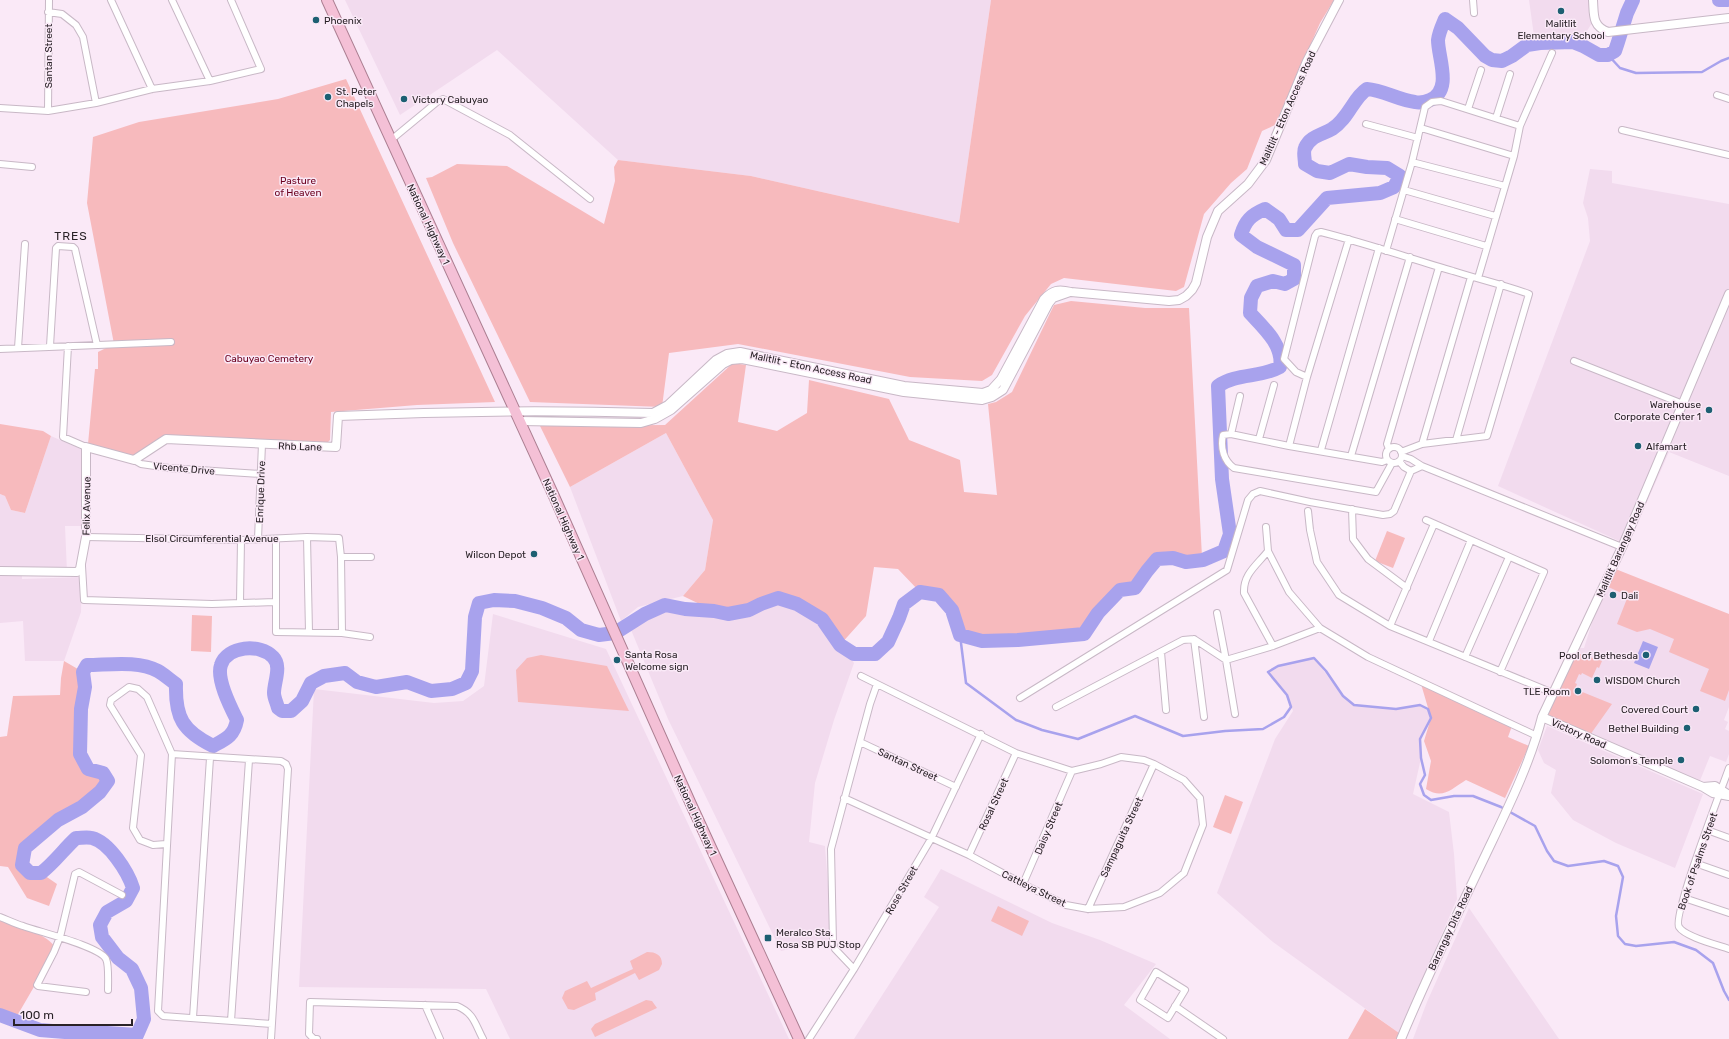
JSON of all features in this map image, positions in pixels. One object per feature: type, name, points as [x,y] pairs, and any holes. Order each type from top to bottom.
[{"type":"highway","name":"National Highway 1","points":[[327,0],[518,416],[799,1039]]},
{"type":"street","name":"Santan Street","points":[[48,111],[49,0]]},
{"type":"street","points":[[111,0],[152,89]]},
{"type":"street","points":[[172,0],[210,81]]},
{"type":"street","points":[[0,108],[48,111],[96,103],[152,89],[210,81],[261,68],[231,0]]},
{"type":"street","name":"Malitlit - Eton Access Road","points":[[518,416],[580,412],[653,413],[668,405],[716,360],[727,354],[740,352],[904,386],[983,393],[991,390],[1001,378],[1044,299],[1050,293],[1059,289],[1071,292],[1169,301],[1179,300],[1186,296],[1196,283],[1207,237],[1218,211],[1248,184],[1266,160],[1307,61],[1339,0]]},
{"type":"street","points":[[1472,0],[1474,13]]},
{"type":"street","points":[[1593,0],[1595,23],[1603,30],[1608,32],[1729,18]]},
{"type":"street","points":[[48,12],[62,14],[76,25],[84,37],[96,103]]},
{"type":"street","points":[[1478,278],[1486,246],[1514,156],[1520,126],[1552,53]]},
{"type":"street","points":[[1468,109],[1481,70]]},
{"type":"street","points":[[1496,118],[1510,74]]},
{"type":"street","points":[[1717,95],[1729,99]]},
{"type":"street","points":[[391,140],[442,99],[510,135],[590,200]]},
{"type":"street","points":[[1386,251],[1412,162],[1425,107],[1432,102],[1441,102],[1520,126]]},
{"type":"street","points":[[1366,124],[1418,138]]},
{"type":"street","points":[[1421,128],[1514,156]]},
{"type":"street","points":[[1622,130],[1729,155]]},
{"type":"street","points":[[1412,162],[1505,186]]},
{"type":"street","points":[[0,164],[32,168]]},
{"type":"street","points":[[1404,190],[1495,216]]},
{"type":"street","points":[[1395,219],[1486,246]]},
{"type":"street","points":[[1307,377],[1296,372],[1284,359],[1315,236],[1321,232],[1410,257],[1471,277],[1501,284],[1529,294],[1487,436],[1422,444],[1390,461],[1382,462],[1321,450],[1289,446],[1231,434],[1223,436],[1222,441],[1226,460],[1234,468],[1376,492],[1390,461]]},
{"type":"street","points":[[1289,446],[1307,377],[1349,239]]},
{"type":"street","points":[[18,348],[25,244]]},
{"type":"street","points":[[50,346],[56,248],[58,246],[73,246],[75,249],[97,345]]},
{"type":"street","points":[[1321,450],[1379,248]]},
{"type":"street","points":[[1351,456],[1410,257]]},
{"type":"street","points":[[1389,449],[1387,444],[1439,267]]},
{"type":"street","points":[[1422,444],[1471,277]]},
{"type":"street","points":[[1456,440],[1501,284]]},
{"type":"street","name":"Malitlit - Eton Access Road","points":[[518,416],[583,422],[641,423],[655,419],[671,410],[723,364],[730,360],[742,359],[904,392],[982,400],[992,397],[1003,390],[1008,383],[1053,298],[1071,292]]},
{"type":"street","name":"Malitlit Barangay Road","points":[[1510,802],[1537,736],[1542,717],[1622,547],[1729,294]]},
{"type":"street","points":[[0,349],[171,342]]},
{"type":"street","name":"Vicente Drive","points":[[68,346],[63,437],[86,447],[134,460],[142,464],[169,468],[261,474]]},
{"type":"street","points":[[1574,361],[1683,404]]},
{"type":"street","points":[[1259,439],[1274,385]]},
{"type":"street","points":[[1231,434],[1240,396]]},
{"type":"street","name":"Rhb Lane","points":[[134,460],[166,439],[336,447],[338,416],[417,412],[518,416]]},
{"type":"street","points":[[580,412],[583,422]]},
{"type":"street","name":"Enrique Drive","points":[[258,539],[262,444]]},
{"type":"street","name":"Felix Avenue","points":[[82,566],[86,537],[86,447]]},
{"type":"street","points":[[1390,461],[1386,454],[1389,449],[1394,447],[1400,456],[1404,467],[1411,471]]},
{"type":"street","points":[[1400,456],[1411,459],[1422,466],[1622,547]]},
{"type":"street","points":[[1020,698],[1227,570],[1248,500],[1253,494],[1260,492],[1383,515],[1390,514],[1394,510],[1411,471],[1422,466]]},
{"type":"street","points":[[1352,509],[1353,538],[1368,559],[1407,588]]},
{"type":"street","points":[[1308,511],[1310,530],[1318,562],[1339,595],[1390,626],[1553,693]]},
{"type":"street","points":[[1426,520],[1509,558],[1544,572],[1500,672]]},
{"type":"street","points":[[1390,626],[1434,524]]},
{"type":"street","points":[[1266,527],[1268,551],[1288,592],[1320,628],[1368,657],[1537,736]]},
{"type":"street","name":"Elsol Circumferential Avenue","points":[[86,537],[241,540],[333,536],[339,538],[341,556]]},
{"type":"street","points":[[307,537],[309,632]]},
{"type":"street","points":[[276,539],[276,632],[342,633],[370,637]]},
{"type":"street","points":[[240,602],[241,540]]},
{"type":"street","points":[[1429,641],[1471,540]]},
{"type":"street","points":[[1268,551],[1245,578],[1244,593],[1273,646]]},
{"type":"street","points":[[342,633],[341,556],[370,557]]},
{"type":"street","points":[[1465,657],[1509,558]]},
{"type":"street","points":[[0,571],[77,572],[82,566]]},
{"type":"street","points":[[82,566],[84,600],[212,604],[275,602]]},
{"type":"street","points":[[1217,613],[1235,714]]},
{"type":"street","points":[[1056,707],[1183,640],[1194,639],[1226,660],[1273,646],[1320,628]]},
{"type":"street","points":[[1194,639],[1199,668],[1204,717]]},
{"type":"street","points":[[1160,652],[1166,710]]},
{"type":"street","points":[[861,676],[981,734],[1016,753],[1072,771]]},
{"type":"street","points":[[854,969],[835,949],[833,943],[831,849],[877,684]]},
{"type":"street","points":[[166,844],[152,846],[140,840],[133,828],[141,755],[110,705],[111,700],[129,687],[138,689],[147,697],[172,754],[158,1011],[163,1016],[272,1024]]},
{"type":"street","name":"Victory Road","points":[[1542,717],[1703,787],[1715,786],[1721,792]]},
{"type":"street","name":"Rose Street","points":[[809,1039],[854,969],[931,838],[981,734]]},
{"type":"street","name":"Santan Street","points":[[860,742],[956,787]]},
{"type":"street","name":"Rosal Street","points":[[969,855],[1016,753]]},
{"type":"street","points":[[172,754],[210,758],[282,761],[286,764],[288,769],[272,1039]]},
{"type":"street","name":"Cattleya Street","points":[[844,798],[969,855],[1066,905],[1088,909],[1124,907],[1160,893],[1184,873],[1203,825],[1200,798],[1184,780],[1144,760],[1121,757],[1101,764],[1072,771]]},
{"type":"street","points":[[193,1018],[210,758]]},
{"type":"street","points":[[231,1021],[249,760]]},
{"type":"street","name":"Sampaguita Street","points":[[1088,909],[1154,764]]},
{"type":"street","name":"Book of Psalms Street","points":[[1729,768],[1678,916],[1679,928],[1693,936],[1729,949]]},
{"type":"street","name":"Daisy Street","points":[[1023,884],[1072,771]]},
{"type":"street","points":[[1721,792],[1729,795]]},
{"type":"street","name":"Barangay Dita Road","points":[[1401,1039],[1422,988],[1510,802]]},
{"type":"street","points":[[1707,830],[1729,838]]},
{"type":"street","points":[[1695,863],[1729,875]]},
{"type":"street","points":[[86,992],[38,986],[38,982],[60,937],[75,874],[79,872],[122,895]]},
{"type":"street","points":[[1684,898],[1729,913]]},
{"type":"street","points":[[0,917],[24,927],[60,937],[88,948],[103,956],[107,960],[108,990]]},
{"type":"street","points":[[1156,972],[1185,990],[1175,1006],[1168,1018],[1140,1000],[1156,972]]},
{"type":"street","points":[[317,1039],[314,1039],[309,1034],[310,1002],[457,1006],[471,1014],[482,1039]]},
{"type":"street","points":[[425,1005],[440,1039]]},
{"type":"street","points":[[1175,1006],[1223,1039]]},
{"type":"shaded area","points":[[345,0],[991,0],[959,223],[751,176],[618,160],[497,50],[400,115]]},
{"type":"shaded area","name":"Malitlit Elementary School","points":[[1529,0],[1591,0],[1592,23],[1585,34],[1534,36]]},
{"type":"shaded area","points":[[1590,169],[1612,171],[1612,183],[1729,204],[1729,476],[1669,452],[1628,545],[1498,486],[1590,241],[1588,218],[1583,203]]},
{"type":"shaded area","points":[[666,433],[713,520],[705,570],[683,596],[638,607],[621,621],[570,487]]},
{"type":"shaded area","points":[[51,436],[85,451],[83,526],[65,526],[67,572],[22,571],[22,579],[82,577],[81,612],[64,661],[25,661],[23,621],[0,623],[0,494],[5,496],[11,510],[25,513]]},
{"type":"shaded area","points":[[1604,585],[1729,614],[1729,707],[1724,720],[1728,722],[1725,729],[1729,731],[1729,754],[1726,762],[1710,756],[1699,783],[1547,716],[1572,655],[1577,653],[1579,648],[1584,648]]},
{"type":"shaded area","points":[[778,598],[797,604],[822,619],[854,663],[834,720],[815,783],[809,842],[825,846],[832,939],[781,951],[668,719],[629,625],[645,614],[665,605],[728,614],[749,610]]},
{"type":"shaded area","points":[[493,614],[606,649],[789,1039],[510,1039],[486,989],[299,987],[314,689],[434,703],[463,701],[484,686]]},
{"type":"shaded area","name":"Pool of Bethesda","points":[[1643,641],[1658,647],[1649,669],[1634,663]]},
{"type":"shaded area","points":[[1314,658],[1343,696],[1354,705],[1396,709],[1420,705],[1428,709],[1431,718],[1420,739],[1421,758],[1413,794],[1449,812],[1457,899],[1399,1033],[1273,942],[1217,893],[1275,739],[1293,711],[1287,695],[1268,672],[1278,666]]},
{"type":"shaded area","points":[[1547,726],[1703,794],[1675,868],[1616,843],[1573,820],[1551,793],[1556,770],[1544,763],[1538,750]]},
{"type":"shaded area","points":[[941,869],[1052,923],[1100,940],[1156,964],[1124,1005],[1170,1039],[854,1039],[939,907],[924,897]]},
{"type":"shaded area","points":[[1469,908],[1559,1039],[1413,1039],[1427,1002]]},
{"type":"green space","points":[[991,0],[1334,0],[1320,23],[1275,125],[1262,131],[1247,169],[1231,183],[1204,214],[1184,287],[1176,291],[1064,278],[1051,284],[1025,316],[992,375],[982,381],[910,377],[738,344],[669,353],[662,407],[530,402],[453,243],[426,178],[432,177],[457,164],[507,166],[604,224],[615,181],[614,167],[618,160],[751,176],[959,223]]},
{"type":"green space","points":[[346,79],[495,402],[417,405],[331,412],[330,440],[327,443],[162,436],[134,456],[88,444],[95,369],[98,369],[98,352],[114,344],[87,203],[93,137],[139,122],[278,99]]},
{"type":"green space","points":[[1071,301],[1145,308],[1189,308],[1202,557],[1186,562],[1173,558],[1157,560],[1135,588],[1120,590],[1098,613],[1084,634],[1018,640],[982,641],[960,635],[952,610],[939,595],[920,592],[898,569],[874,567],[866,616],[840,645],[822,619],[797,604],[778,598],[749,610],[728,614],[714,611],[683,596],[705,570],[713,520],[666,433],[570,487],[540,426],[665,425],[733,363],[746,365],[738,422],[777,431],[807,413],[809,380],[889,399],[909,440],[960,460],[964,492],[997,495],[988,404],[996,402],[1012,392],[1054,305]]},
{"type":"green space","points":[[0,424],[43,431],[51,436],[25,513],[11,510],[5,496],[0,494]]},
{"type":"green space","points":[[1387,531],[1405,538],[1393,568],[1375,561]]},
{"type":"green space","points":[[1613,568],[1729,614],[1729,690],[1725,701],[1700,691],[1709,669],[1669,652],[1674,639],[1650,629],[1637,632],[1617,624],[1628,596],[1604,585]]},
{"type":"green space","points":[[192,615],[212,616],[211,652],[191,651]]},
{"type":"green space","points":[[1577,653],[1602,661],[1599,668],[1597,667],[1592,678],[1582,673],[1581,675],[1579,674],[1575,683],[1577,684],[1575,689],[1612,704],[1590,735],[1547,716],[1572,655]]},
{"type":"green space","points":[[541,655],[607,666],[629,711],[518,702],[516,670],[527,658]]},
{"type":"green space","points":[[64,661],[83,672],[85,687],[81,709],[80,754],[88,769],[103,773],[108,781],[100,792],[82,807],[58,820],[25,848],[22,865],[30,873],[41,873],[57,884],[49,906],[27,898],[8,867],[0,866],[0,737],[7,736],[13,696],[60,695]]},
{"type":"green space","points":[[1421,684],[1512,726],[1508,737],[1529,746],[1505,798],[1466,780],[1447,792],[1437,794],[1426,789],[1431,761],[1424,741],[1431,718]]},
{"type":"green space","points":[[1225,795],[1243,802],[1231,834],[1213,827]]},
{"type":"green space","points":[[998,906],[1029,921],[1022,936],[991,921]]},
{"type":"green space","points":[[0,918],[40,935],[53,944],[56,949],[17,1016],[0,1010]]},
{"type":"green space","points":[[647,952],[656,953],[660,956],[662,964],[659,970],[639,980],[635,973],[595,993],[596,1000],[574,1010],[568,1009],[562,998],[565,991],[587,981],[591,988],[633,969],[630,961]]},
{"type":"green space","points":[[646,1000],[652,1001],[657,1008],[595,1037],[591,1029],[595,1024]]},
{"type":"green space","points":[[1365,1009],[1399,1033],[1397,1039],[1348,1039]]},
{"type":"waterway","points":[[0,1015],[40,1030],[137,1035],[144,1019],[141,988],[132,969],[118,958],[102,937],[100,925],[107,912],[126,901],[133,888],[127,874],[117,858],[105,845],[92,838],[76,838],[41,873],[30,873],[22,865],[25,848],[58,820],[82,807],[100,792],[108,781],[103,773],[88,769],[80,754],[81,709],[85,687],[83,672],[87,665],[132,664],[141,665],[158,671],[176,684],[179,715],[188,729],[194,735],[213,746],[226,739],[232,733],[236,725],[237,720],[222,685],[220,671],[224,659],[237,650],[252,648],[260,650],[273,657],[276,661],[277,674],[274,695],[278,708],[282,711],[291,711],[302,701],[311,683],[324,676],[345,673],[357,682],[376,687],[407,682],[431,691],[452,689],[466,683],[472,671],[475,617],[479,603],[494,600],[515,601],[542,608],[566,618],[581,630],[599,635],[615,633],[645,614],[665,605],[728,614],[749,610],[778,598],[797,604],[822,619],[840,645],[854,654],[875,654],[888,642],[904,604],[920,592],[939,595],[952,610],[960,635],[982,641],[1018,640],[1084,634],[1098,613],[1120,590],[1135,588],[1157,559],[1173,558],[1186,562],[1203,560],[1224,551],[1230,534],[1222,479],[1218,386],[1233,379],[1265,373],[1280,367],[1279,352],[1276,345],[1267,331],[1250,313],[1251,298],[1257,286],[1273,281],[1285,284],[1294,279],[1294,265],[1257,247],[1241,235],[1244,226],[1252,216],[1265,209],[1279,219],[1286,230],[1298,230],[1327,198],[1380,193],[1394,187],[1400,176],[1387,168],[1349,164],[1330,173],[1317,171],[1305,164],[1304,150],[1313,138],[1332,129],[1338,124],[1362,93],[1367,89],[1417,102],[1428,101],[1437,95],[1441,89],[1443,81],[1438,40],[1445,19],[1458,28],[1485,56],[1492,60],[1502,61],[1527,45],[1540,43],[1573,42],[1599,55],[1608,55],[1615,51],[1627,13],[1633,0]]},
{"type":"waterway","points":[[1719,0],[1727,0]]},
{"type":"waterway","points":[[1608,55],[1620,68],[1636,73],[1702,72],[1729,58]]},
{"type":"waterway","points":[[960,635],[966,683],[1016,720],[1042,730],[1078,739],[1135,716],[1183,736],[1225,731],[1263,729],[1284,717],[1291,707],[1287,695],[1268,672],[1278,666],[1314,658],[1326,671],[1343,696],[1354,705],[1396,709],[1420,705],[1428,709],[1431,718],[1420,739],[1421,758],[1425,775],[1420,784],[1424,795],[1431,800],[1454,796],[1473,796],[1501,807],[1535,826],[1547,851],[1554,861],[1568,866],[1604,861],[1618,866],[1623,877],[1616,916],[1618,936],[1625,944],[1636,946],[1674,942],[1696,950],[1713,963],[1729,1000]]},
{"type":"place","name":"Malitlit Elementary School","points":[[1561,11]]},
{"type":"place","name":"Phoenix","points":[[316,20]]},
{"type":"place","name":"St. Peter Chapels","points":[[328,97]]},
{"type":"place","name":"Victory Cabuyao","points":[[404,99]]},
{"type":"place","name":"Warehouse Corporate Center 1","points":[[1709,410]]},
{"type":"place","name":"Alfamart","points":[[1638,446]]},
{"type":"place","name":"Wilcon Depot","points":[[534,554]]},
{"type":"place","name":"Dali","points":[[1613,595]]},
{"type":"place","name":"Pool of Bethesda","points":[[1646,655]]},
{"type":"place","name":"Santa Rosa Welcome sign","points":[[617,660]]},
{"type":"place","name":"WISDOM Church","points":[[1597,680]]},
{"type":"place","name":"TLE Room","points":[[1578,691]]},
{"type":"place","name":"Covered Court","points":[[1696,709]]},
{"type":"place","name":"Bethel Building","points":[[1687,728]]},
{"type":"place","name":"Solomon's Temple","points":[[1681,760]]},
{"type":"place","name":"Meralco Sta. Rosa SB PUJ Stop","points":[[768,938]]},
{"type":"district","name":"TRES","points":[[71,236]]},
{"type":"park label","name":"Pasture of Heaven","points":[[298,186]]},
{"type":"park label","name":"Cabuyao Cemetery","points":[[269,358]]}]
